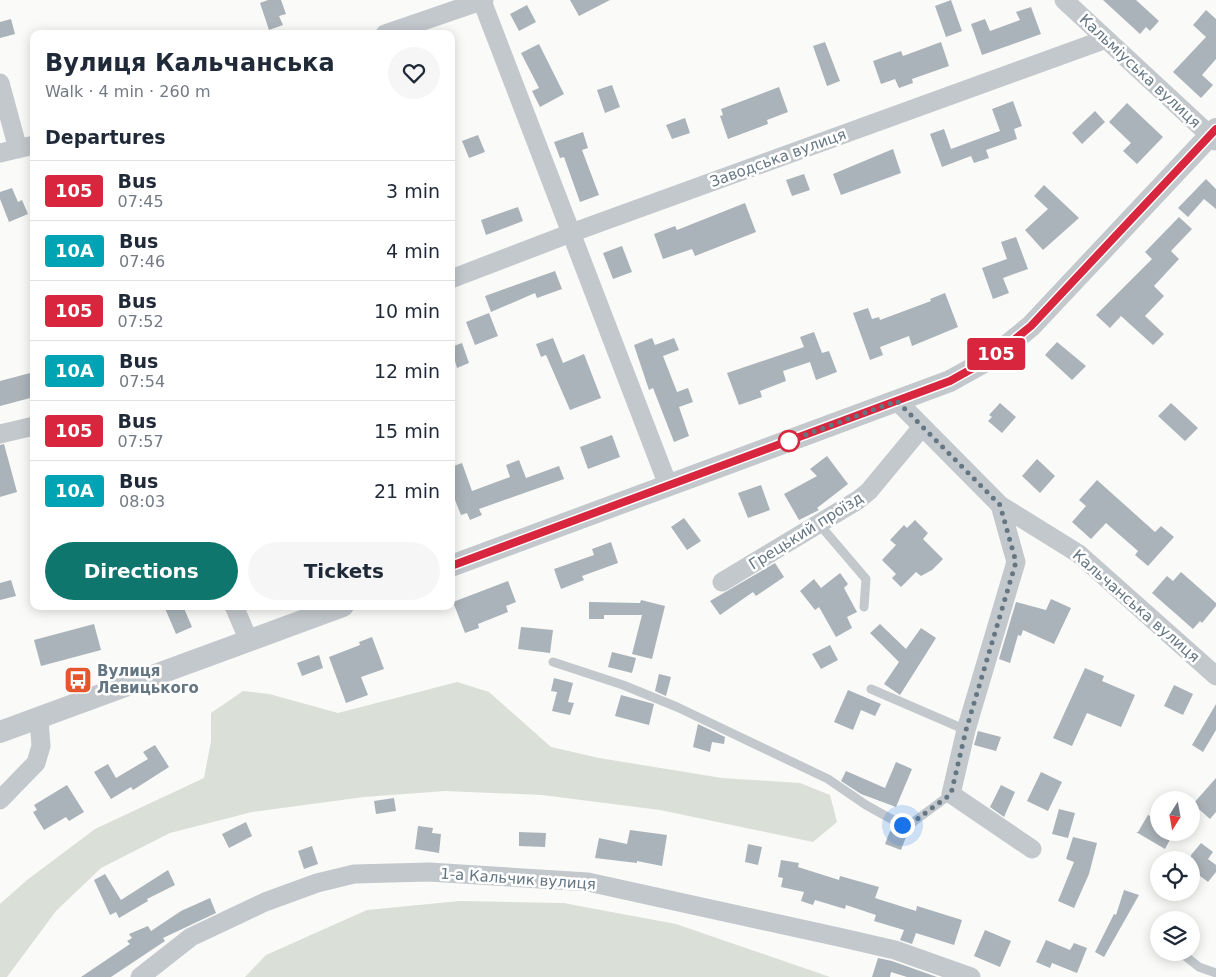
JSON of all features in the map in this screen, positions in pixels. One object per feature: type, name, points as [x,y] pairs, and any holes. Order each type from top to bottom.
[{"type":"street","name":"Кальміуська вулиця","points":[[1064,0],[1214,135]]},
{"type":"street","points":[[397,30],[483,1],[668,485]]},
{"type":"street","name":"Заводська вулиця","points":[[455,277],[571,233],[1106,39]]},
{"type":"street","points":[[0,83],[17,149]]},
{"type":"street","points":[[455,565],[950,381],[993,357],[1031,326],[1214,135]]},
{"type":"street","name":"Кальчанська вулиця","points":[[897,401],[1000,505],[1079,554],[1216,676]]},
{"type":"street","points":[[0,434],[30,427]]},
{"type":"street","name":"Грецький проїзд","points":[[722,582],[869,492],[922,427]]},
{"type":"street","points":[[1000,505],[1016,562],[966,730],[951,794],[1032,849]]},
{"type":"street","points":[[236,610],[249,641]]},
{"type":"street","points":[[0,732],[332,610]]},
{"type":"street","points":[[0,800],[36,764],[41,746],[38,718]]},
{"type":"street","name":"1-а Кальчик вулиця","points":[[140,977],[191,937],[265,902],[318,883],[354,874],[429,872],[588,882],[894,950],[971,977]]},
{"type":"lane","points":[[818,524],[866,579],[864,607]]},
{"type":"lane","points":[[553,662],[623,685],[677,707],[828,779],[866,805],[902,825],[912,823],[951,794]]},
{"type":"lane","points":[[870,689],[966,730]]},
{"type":"lane","points":[[1191,961],[1199,967],[1216,973]]},
{"type":"shaded area","points":[[457,682],[489,692],[551,747],[599,758],[722,778],[800,783],[830,795],[837,822],[813,842],[660,810],[542,795],[445,791],[364,797],[252,812],[170,833],[101,868],[56,911],[7,977],[0,977],[0,904],[27,880],[95,829],[204,778],[211,741],[211,713],[243,691],[269,694],[338,713]]},
{"type":"shaded area","points":[[460,901],[563,903],[676,924],[830,977],[245,977],[266,955],[367,910]]},
{"type":"building","points":[[268,0],[281,0],[286,14],[279,16],[283,25],[269,30],[260,3]]},
{"type":"building","points":[[570,0],[610,0],[579,16]]},
{"type":"building","points":[[951,0],[962,31],[946,37],[935,6]]},
{"type":"building","points":[[1103,0],[1136,0],[1159,21],[1150,31],[1146,27],[1140,34]]},
{"type":"building","points":[[527,5],[536,22],[519,31],[510,14]]},
{"type":"building","points":[[1031,7],[1041,34],[982,55],[971,24],[985,19],[990,31],[1020,20],[1016,12]]},
{"type":"building","points":[[1206,10],[1216,19],[1216,59],[1202,75],[1213,85],[1201,98],[1173,72],[1206,37],[1193,25]]},
{"type":"building","points":[[11,19],[15,34],[0,38],[0,22]]},
{"type":"building","points":[[825,42],[840,81],[827,86],[813,46]]},
{"type":"building","points":[[941,42],[949,66],[912,79],[913,83],[899,88],[895,79],[881,84],[873,61],[901,51],[903,56]]},
{"type":"building","points":[[539,44],[564,94],[540,107],[532,91],[539,88],[521,53]]},
{"type":"building","points":[[612,85],[620,107],[605,113],[597,90]]},
{"type":"building","points":[[779,87],[788,112],[767,120],[768,124],[728,139],[720,116],[723,115],[721,109]]},
{"type":"building","points":[[1013,101],[1022,126],[1014,129],[1017,139],[986,150],[989,158],[974,163],[971,156],[942,167],[930,134],[944,129],[951,149],[1000,131],[992,109]]},
{"type":"building","points":[[1127,103],[1163,137],[1137,164],[1123,151],[1131,143],[1109,122]]},
{"type":"building","points":[[1095,111],[1105,122],[1082,144],[1072,133]]},
{"type":"building","points":[[685,118],[690,133],[672,139],[666,125]]},
{"type":"building","points":[[583,132],[588,148],[582,150],[599,195],[580,202],[564,157],[560,158],[554,142]]},
{"type":"building","points":[[478,135],[485,152],[469,158],[462,141]]},
{"type":"building","points":[[893,149],[901,173],[841,195],[833,174]]},
{"type":"building","points":[[804,174],[810,190],[792,196],[786,180]]},
{"type":"building","points":[[1206,179],[1216,189],[1216,209],[1204,199],[1188,217],[1178,208]]},
{"type":"building","points":[[1044,185],[1079,218],[1043,250],[1025,230],[1048,209],[1034,196]]},
{"type":"building","points":[[12,188],[18,202],[22,200],[28,214],[9,222],[0,199],[0,192]]},
{"type":"building","points":[[745,203],[756,232],[695,256],[692,249],[663,259],[654,234],[675,226],[677,230]]},
{"type":"building","points":[[518,207],[523,221],[486,235],[481,220]]},
{"type":"building","points":[[1179,217],[1192,229],[1171,251],[1179,259],[1154,286],[1164,296],[1145,316],[1164,334],[1153,345],[1121,316],[1110,328],[1096,315],[1152,259],[1145,252]]},
{"type":"building","points":[[1016,237],[1028,269],[1003,278],[1009,293],[993,299],[982,268],[1007,259],[1001,242]]},
{"type":"building","points":[[622,246],[632,272],[613,279],[603,253]]},
{"type":"building","points":[[555,271],[562,289],[537,298],[535,293],[491,312],[485,296]]},
{"type":"building","points":[[945,293],[958,327],[912,346],[909,336],[880,347],[883,355],[870,360],[853,313],[868,308],[872,319],[879,317],[880,320],[931,301],[930,299]]},
{"type":"building","points":[[489,313],[498,336],[475,345],[466,322]]},
{"type":"building","points":[[814,332],[822,353],[829,351],[837,372],[816,380],[810,362],[783,371],[786,381],[760,391],[762,397],[739,405],[727,373],[804,347],[800,337]]},
{"type":"building","points":[[553,338],[563,363],[584,354],[601,398],[570,410],[546,355],[541,357],[536,344]]},
{"type":"building","points":[[652,338],[655,345],[674,338],[679,350],[663,356],[677,392],[688,388],[693,402],[679,407],[689,436],[674,442],[653,388],[649,390],[634,345]]},
{"type":"building","points":[[1057,342],[1086,366],[1072,380],[1045,355]]},
{"type":"building","points":[[462,343],[469,363],[457,368],[455,361],[455,346]]},
{"type":"building","points":[[30,373],[30,398],[0,406],[0,381]]},
{"type":"building","points":[[1000,403],[1016,417],[1002,433],[988,421],[992,417],[989,415]]},
{"type":"building","points":[[1171,403],[1198,428],[1185,441],[1158,416]]},
{"type":"building","points":[[612,435],[620,457],[588,469],[580,447]]},
{"type":"building","points":[[4,444],[17,492],[0,497],[0,445]]},
{"type":"building","points":[[827,456],[848,484],[817,508],[819,510],[799,520],[784,494],[817,476],[810,469]]},
{"type":"building","points":[[1037,459],[1055,476],[1040,493],[1022,476]]},
{"type":"building","points":[[519,460],[526,478],[559,466],[564,479],[479,509],[482,515],[470,520],[467,513],[461,515],[455,500],[455,466],[462,463],[472,491],[510,477],[506,465]]},
{"type":"building","points":[[1097,480],[1155,532],[1161,526],[1174,537],[1148,566],[1135,555],[1138,551],[1106,523],[1091,539],[1072,522],[1086,506],[1079,500]]},
{"type":"building","points":[[761,485],[770,510],[748,518],[738,493]]},
{"type":"building","points":[[684,518],[701,541],[687,550],[671,527]]},
{"type":"building","points":[[915,520],[928,533],[923,539],[943,559],[932,570],[921,576],[916,572],[901,587],[892,578],[896,574],[882,560],[896,545],[890,540],[904,525],[907,528]]},
{"type":"building","points":[[611,542],[618,563],[582,576],[584,580],[561,589],[554,569],[594,555],[592,549]]},
{"type":"building","points":[[775,563],[784,577],[756,596],[753,592],[720,615],[710,601]]},
{"type":"building","points":[[1181,572],[1216,603],[1216,606],[1202,623],[1200,621],[1193,629],[1152,593],[1167,576],[1173,581]]},
{"type":"building","points":[[840,573],[848,584],[844,588],[857,612],[847,617],[852,628],[836,637],[819,607],[815,610],[800,591],[814,579],[821,588]]},
{"type":"building","points":[[11,580],[16,596],[0,600],[0,583]]},
{"type":"building","points":[[508,581],[516,602],[506,606],[508,612],[478,624],[479,628],[465,633],[455,607],[455,601]]},
{"type":"building","points":[[1051,599],[1071,608],[1054,644],[1023,630],[1021,636],[1018,635],[1010,663],[999,659],[1016,602],[1046,610]]},
{"type":"building","points":[[641,600],[665,606],[652,659],[632,654],[642,615],[604,615],[604,619],[589,619],[589,602],[640,603]]},
{"type":"building","points":[[166,610],[185,610],[192,627],[176,634]]},
{"type":"building","points":[[94,624],[101,650],[41,666],[34,640]]},
{"type":"building","points":[[880,624],[906,649],[921,628],[936,638],[900,695],[884,684],[899,662],[870,633]]},
{"type":"building","points":[[521,627],[553,630],[550,653],[518,649]]},
{"type":"building","points":[[372,637],[384,669],[361,677],[368,695],[346,703],[329,657],[360,645],[359,642]]},
{"type":"building","points":[[830,645],[838,660],[821,669],[812,654]]},
{"type":"building","points":[[612,652],[636,658],[632,673],[608,667]]},
{"type":"building","points":[[319,655],[323,668],[302,676],[297,663]]},
{"type":"building","points":[[1085,668],[1104,676],[1102,681],[1135,695],[1121,727],[1087,713],[1072,746],[1053,738]]},
{"type":"building","points":[[659,674],[671,677],[666,696],[655,691]]},
{"type":"building","points":[[554,678],[573,683],[568,702],[574,703],[570,715],[552,711],[557,692],[551,691]]},
{"type":"building","points":[[1174,685],[1193,694],[1183,715],[1164,706]]},
{"type":"building","points":[[848,690],[881,704],[875,716],[861,710],[853,730],[834,722]]},
{"type":"building","points":[[621,695],[654,704],[649,725],[615,716]]},
{"type":"building","points":[[1216,704],[1216,730],[1203,752],[1192,745]]},
{"type":"building","points":[[698,724],[725,737],[724,744],[712,742],[710,752],[693,747]]},
{"type":"building","points":[[978,731],[1001,737],[996,751],[974,745]]},
{"type":"building","points":[[155,745],[169,767],[133,790],[131,787],[111,799],[94,772],[108,764],[116,778],[148,759],[143,752]]},
{"type":"building","points":[[896,762],[912,769],[896,807],[861,794],[841,781],[846,771],[885,788]]},
{"type":"building","points":[[1041,772],[1062,782],[1048,811],[1027,801]]},
{"type":"building","points":[[1216,778],[1216,812],[1210,819],[1200,810],[1200,796]]},
{"type":"building","points":[[67,785],[84,812],[69,821],[66,817],[44,830],[33,812],[37,810],[34,805]]},
{"type":"building","points":[[1001,785],[1015,792],[1004,817],[990,807]]},
{"type":"building","points":[[394,798],[396,811],[376,814],[374,801]]},
{"type":"building","points":[[1059,809],[1075,813],[1068,838],[1052,834]]},
{"type":"building","points":[[1148,815],[1150,816],[1150,840],[1136,832],[1138,832]]},
{"type":"building","points":[[246,822],[252,836],[229,848],[222,834]]},
{"type":"building","points":[[418,826],[433,828],[432,833],[441,834],[439,853],[415,849]]},
{"type":"building","points":[[630,830],[667,835],[662,866],[637,861],[637,863],[595,858],[599,838],[627,844]]},
{"type":"building","points":[[890,831],[906,837],[901,850],[885,844]]},
{"type":"building","points":[[519,832],[546,833],[545,847],[519,846]]},
{"type":"building","points":[[1073,837],[1097,843],[1089,874],[1074,908],[1058,901],[1074,862],[1066,859]]},
{"type":"building","points":[[1151,841],[1169,841],[1165,849]]},
{"type":"building","points":[[1201,843],[1213,852],[1208,859],[1216,865],[1216,872],[1208,882],[1200,876],[1200,851],[1194,851]]},
{"type":"building","points":[[748,844],[762,847],[758,865],[745,862]]},
{"type":"building","points":[[312,846],[318,864],[304,869],[298,851]]},
{"type":"building","points":[[781,860],[799,863],[798,867],[839,880],[840,876],[879,887],[875,898],[916,911],[917,906],[962,920],[954,945],[916,933],[912,944],[900,940],[904,930],[874,921],[876,915],[846,905],[845,909],[815,900],[813,905],[801,901],[804,892],[781,887],[783,878],[778,877]]},
{"type":"building","points":[[168,870],[175,885],[147,899],[148,901],[119,918],[116,912],[110,915],[94,880],[105,874],[121,900]]},
{"type":"building","points":[[1124,890],[1139,895],[1104,957],[1095,952],[1114,914],[1116,915]]},
{"type":"building","points":[[210,898],[216,913],[163,938],[165,941],[111,977],[81,977],[130,944],[127,941],[132,938],[129,934],[148,926],[151,931],[181,911]]},
{"type":"building","points":[[985,930],[1011,941],[1000,967],[974,956]]},
{"type":"building","points":[[1046,940],[1070,950],[1074,943],[1087,948],[1077,973],[1052,963],[1050,968],[1036,962]]},
{"type":"building","points":[[878,958],[937,977],[907,977],[891,972],[890,977],[872,977]]},
{"type":"bus line","name":"105","points":[[455,565],[950,381],[993,357],[1031,326],[1216,129]]},
{"type":"place","name":"Вулиця Левицького","points":[[78,680]]},
{"type":"route","points":[[789,441],[897,401],[1000,505],[1016,562],[966,730],[951,794],[912,823],[902,825]]}]
